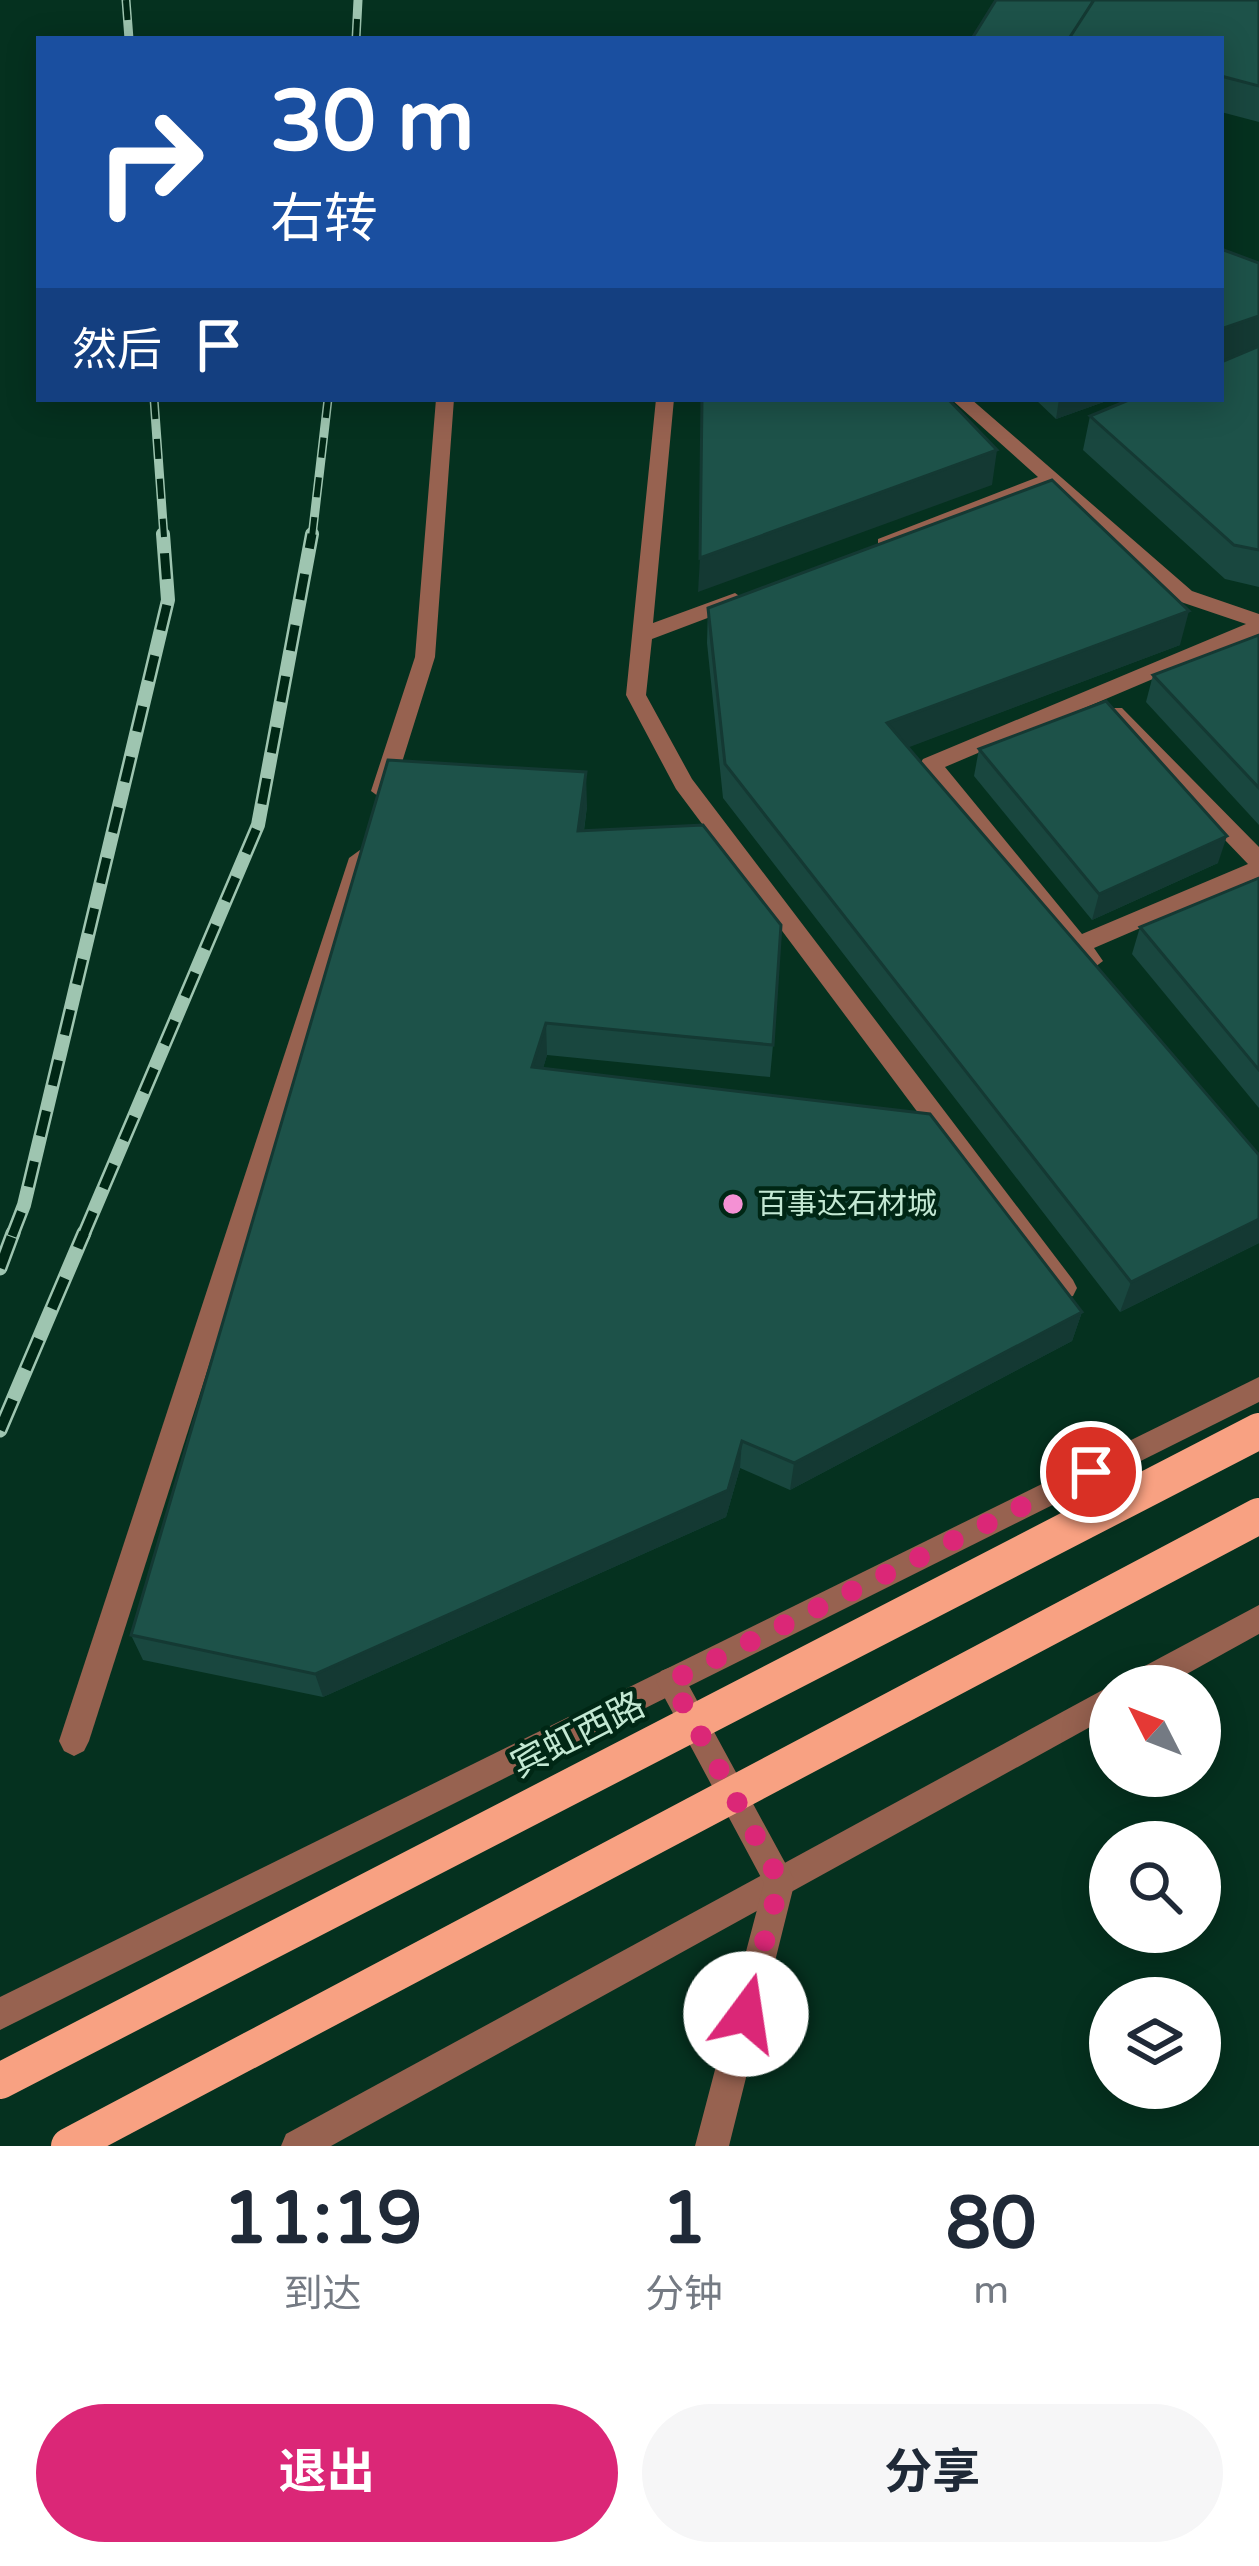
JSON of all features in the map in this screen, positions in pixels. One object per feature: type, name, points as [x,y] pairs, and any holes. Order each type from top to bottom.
[{"type":"main road","name":"宾虹西路","points":[[0,2081],[1259,1431]]},
{"type":"main road","points":[[69,2146],[1259,1516]]},
{"type":"street","points":[[74,1742],[425,657],[445,402]]},
{"type":"street","points":[[665,402],[636,695],[684,784],[1064,1288]]},
{"type":"street","points":[[963,402],[1185,596],[1259,623]]},
{"type":"street","points":[[858,553],[1052,479]]},
{"type":"street","points":[[642,635],[750,594]]},
{"type":"street","points":[[1108,982],[931,764],[1259,623]]},
{"type":"street","points":[[1078,946],[1259,864],[1097,694]]},
{"type":"street","points":[[0,2014],[1259,1389]]},
{"type":"street","points":[[1175,1665],[1259,1619]]},
{"type":"street","points":[[671,1681],[780,1881],[712,2146]]},
{"type":"street","points":[[298,2146],[1089,1712]]},
{"type":"building","points":[[996,0],[1094,0],[1072,36],[974,36]]},
{"type":"building","points":[[1094,0],[1259,0],[1259,86],[1224,77],[1224,36],[1071,36]]},
{"type":"building","points":[[1224,250],[1259,263],[1259,316],[1224,328]]},
{"type":"building","points":[[1259,346],[1259,550],[1234,545],[1090,416],[1124,402],[1224,402],[1224,361]]},
{"type":"building","points":[[702,402],[951,402],[997,450],[700,558]]},
{"type":"building","points":[[1052,480],[1189,611],[887,723],[1259,1155],[1259,1219],[1131,1282],[725,764],[708,608]]},
{"type":"building","points":[[1259,635],[1259,788],[1153,675]]},
{"type":"building","points":[[1106,701],[1227,836],[1099,894],[979,749]]},
{"type":"building","points":[[388,760],[586,772],[578,831],[703,825],[781,925],[773,1045],[546,1023],[532,1067],[930,1114],[1082,1312],[794,1463],[742,1441],[728,1490],[315,1674],[131,1635]]},
{"type":"building","points":[[1259,878],[1259,1070],[1140,927]]},
{"type":"railway","points":[[126,0],[129,36]]},
{"type":"railway","points":[[356,36],[358,0]]},
{"type":"railway","points":[[154,402],[164,537]]},
{"type":"railway","points":[[312,537],[328,402]]},
{"type":"railway","points":[[12,1236],[24,1205],[168,600],[163,534]]},
{"type":"railway","points":[[83,1236],[258,825],[312,534]]},
{"type":"railway","points":[[0,1268],[13,1233]]},
{"type":"railway","points":[[0,1430],[84,1233]]},
{"type":"place","name":"百事达石材城","points":[[733,1204]]},
{"type":"route","points":[[746,2014],[780,1881],[671,1681],[1091,1472]]}]
